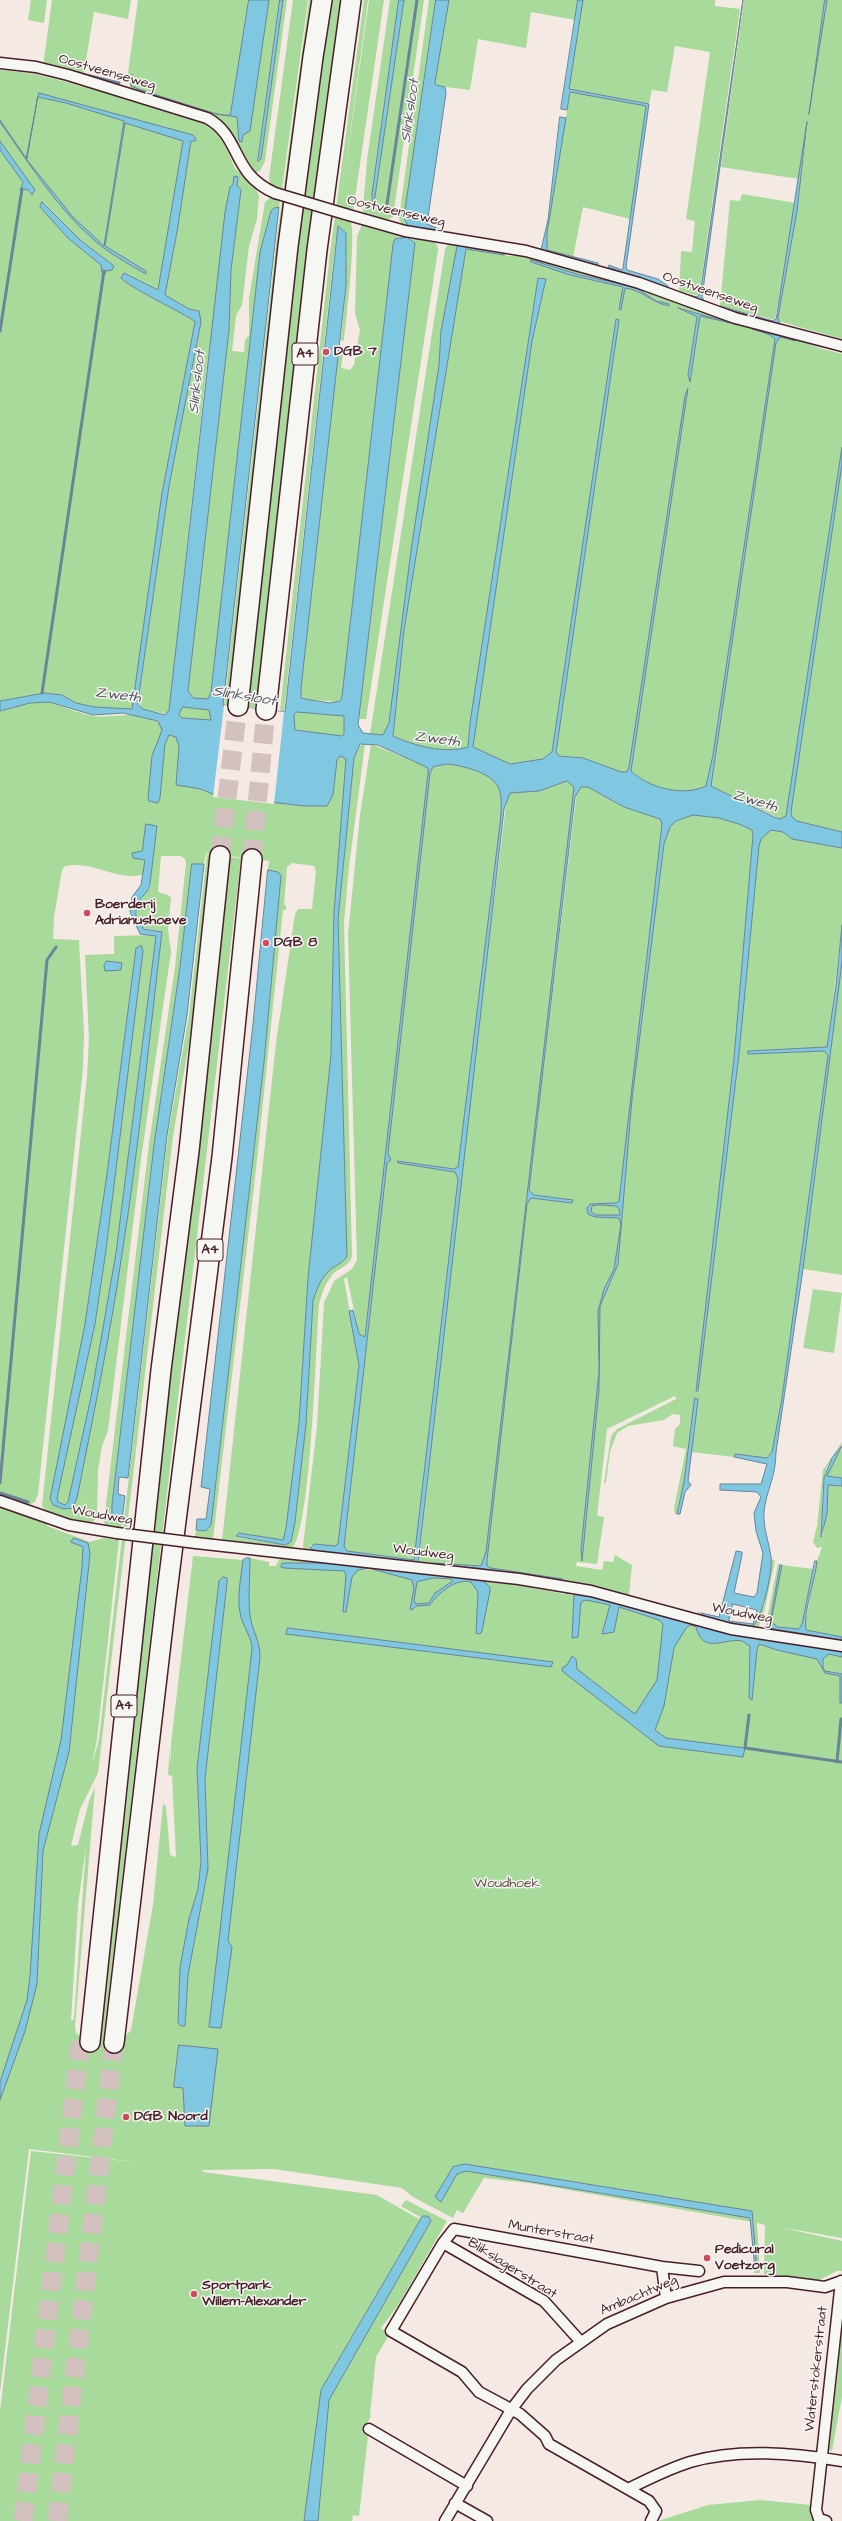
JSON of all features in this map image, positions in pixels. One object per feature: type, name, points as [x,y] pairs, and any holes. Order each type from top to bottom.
[{"type":"highway","name":"A4","points":[[238,706],[289,238],[322,0]]},
{"type":"highway","name":"A4","points":[[266,710],[317,250],[351,0]]},
{"type":"highway","name":"A4","points":[[85,2040],[161,1370],[189,1151],[220,856]]},
{"type":"highway","name":"A4","points":[[114,2043],[166,1600],[222,1157],[252,859]]},
{"type":"street","name":"Oostveenseweg","points":[[0,63],[36,67],[68,75],[206,118],[224,132],[240,164],[251,178],[275,193],[405,231],[526,251],[639,283],[735,318],[842,346]]},
{"type":"street","name":"Woudweg","points":[[0,1501],[69,1525],[196,1543],[519,1579],[591,1591],[731,1628],[842,1646]]},
{"type":"street","name":"Munterstraat","points":[[511,2410],[479,2392],[462,2372],[391,2330],[455,2225],[662,2267],[699,2271]]},
{"type":"street","name":"Blikslagerstraat","points":[[443,2243],[544,2301],[580,2341]]},
{"type":"street","points":[[662,2267],[666,2298]]},
{"type":"street","name":"Ambachtweg","points":[[445,2521],[511,2410],[547,2368],[580,2341],[607,2324],[666,2298],[724,2282],[786,2282],[825,2287],[842,2281]]},
{"type":"street","name":"Waterstokerstraat","points":[[826,2521],[819,2519],[816,2510],[842,2281]]},
{"type":"street","points":[[511,2410],[545,2436],[549,2444],[649,2501],[656,2512],[651,2521]]},
{"type":"street","points":[[369,2429],[467,2486]]},
{"type":"street","points":[[628,2489],[684,2464],[723,2456],[779,2454],[842,2461]]},
{"type":"street","points":[[455,2503],[487,2521]]},
{"type":"green space","points":[[31,0],[47,0],[44,23],[28,20]]},
{"type":"green space","points":[[52,0],[131,0],[128,19],[94,12],[83,78],[43,67]]},
{"type":"green space","points":[[138,0],[249,0],[230,115],[224,115],[237,117],[242,142],[243,135],[250,131],[269,0],[280,0],[258,161],[261,159],[283,0],[287,0],[265,161],[260,171],[253,173],[229,131],[221,122],[133,91],[130,87],[128,73]]},
{"type":"green space","points":[[293,0],[308,0],[282,189],[270,184],[269,178]]},
{"type":"green space","points":[[309,0],[313,0],[279,244],[228,705],[224,705],[276,245]]},
{"type":"green space","points":[[330,0],[343,0],[258,708],[245,707],[297,247]]},
{"type":"green space","points":[[364,0],[368,0],[334,254],[284,711],[280,711],[330,253]]},
{"type":"green space","points":[[369,0],[384,0],[353,212],[340,209]]},
{"type":"green space","points":[[390,0],[424,0],[393,217],[384,221],[364,215],[363,209],[367,160]]},
{"type":"green space","points":[[429,0],[436,0],[412,166],[407,222],[408,226],[444,231],[443,234],[402,226],[399,218]]},
{"type":"green space","points":[[449,0],[578,0],[575,20],[531,12],[526,48],[478,39],[470,90],[438,86],[435,82]]},
{"type":"green space","points":[[582,0],[715,0],[715,6],[740,9],[699,296],[679,291],[681,251],[692,252],[695,221],[686,219],[710,52],[675,46],[667,92],[652,90],[649,104],[569,89]]},
{"type":"green space","points":[[744,0],[825,0],[810,114],[827,0],[842,0],[842,339],[778,321],[797,211],[808,122],[799,179],[721,167]]},
{"type":"green space","points":[[0,65],[25,67],[207,121],[221,136],[235,168],[255,188],[259,195],[257,219],[249,246],[242,305],[236,316],[232,351],[244,352],[245,340],[249,335],[249,298],[265,202],[272,196],[280,200],[279,207],[274,208],[271,211],[260,252],[211,692],[208,699],[202,700],[190,697],[188,691],[229,330],[231,270],[241,190],[237,185],[237,177],[230,187],[204,391],[169,710],[167,714],[143,709],[138,703],[169,486],[201,322],[198,311],[189,309],[165,295],[177,232],[191,141],[183,141],[158,290],[124,273],[121,278],[137,289],[195,322],[162,493],[133,707],[130,710],[94,707],[76,703],[62,695],[0,701],[0,150],[23,182],[22,192],[26,188],[30,194],[35,192],[0,141],[0,70],[36,74],[105,93],[36,73],[0,69]],"holes":[[[44,203],[80,240],[113,266],[111,271],[102,270],[101,265],[68,238],[40,207]]]},
{"type":"green space","points":[[570,92],[647,106],[630,219],[583,207],[573,258],[547,250],[547,233]]},
{"type":"green space","points":[[742,194],[796,203],[775,320],[720,306],[730,200],[740,201]]},
{"type":"green space","points":[[339,218],[350,220],[352,227],[352,258],[344,340],[341,341],[346,285],[346,233],[338,226]]},
{"type":"green space","points":[[362,225],[430,238],[437,245],[438,250],[366,719],[359,719],[415,243],[410,237],[397,238],[393,244],[342,696],[338,702],[303,699],[300,694],[339,346],[344,346],[341,368],[350,370],[354,365],[360,330],[355,314],[357,236]]},
{"type":"green space","points":[[450,242],[506,251],[506,256],[532,256],[654,293],[678,304],[842,349],[842,351],[808,345],[842,354],[842,447],[788,811],[786,816],[781,819],[711,786],[776,343],[780,337],[795,340],[751,330],[770,335],[775,339],[713,755],[706,787],[687,791],[667,789],[647,782],[631,771],[688,388],[685,396],[629,767],[627,772],[620,772],[583,758],[559,756],[556,752],[619,320],[552,752],[543,759],[510,764],[473,747],[532,341],[546,280],[538,278],[470,723],[468,747],[449,750],[430,748],[393,736],[404,630],[466,248],[504,255],[461,244],[441,331],[439,365],[389,723],[383,735],[370,734],[445,249]],"holes":[[[531,260],[580,275],[634,287],[669,306],[657,303],[637,291],[625,288],[621,309],[619,309],[623,287],[570,275],[531,262]],[[680,308],[735,324],[700,316],[690,381],[688,375],[697,317],[678,309]]]},
{"type":"green space","points":[[842,464],[842,832],[797,821],[792,817],[791,812]]},
{"type":"green space","points":[[49,702],[76,712],[93,716],[102,717],[130,715],[148,717],[164,727],[159,801],[165,744],[169,735],[176,737],[179,747],[176,785],[201,789],[217,796],[305,806],[327,806],[333,795],[337,760],[340,756],[346,759],[334,912],[331,1055],[308,1278],[299,1423],[286,1528],[283,1540],[239,1533],[237,1537],[285,1545],[291,1542],[295,1522],[306,1424],[313,1301],[315,1293],[325,1275],[347,1256],[338,919],[354,758],[359,746],[365,744],[349,867],[344,922],[352,1256],[346,1265],[332,1275],[324,1289],[319,1304],[308,1475],[298,1536],[291,1549],[222,1541],[276,1043],[295,914],[298,909],[312,909],[316,871],[314,866],[292,863],[287,867],[284,905],[286,905],[286,910],[283,910],[256,1169],[213,1539],[195,1537],[196,1530],[207,1531],[211,1525],[264,1062],[279,873],[268,870],[269,861],[206,853],[204,864],[192,864],[180,967],[154,1145],[112,1505],[114,1519],[122,1520],[121,1528],[106,1527],[104,1521],[149,1144],[175,967],[186,863],[185,859],[181,856],[161,856],[158,892],[168,895],[171,898],[168,929],[171,952],[141,1159],[108,1431],[102,1446],[98,1470],[97,1518],[90,1524],[63,1520],[50,1514],[42,1506],[87,1076],[89,1039],[85,955],[114,954],[114,936],[156,935],[116,1253],[91,1397],[68,1502],[65,1505],[58,1502],[57,1498],[95,1324],[106,1250],[143,951],[138,945],[135,955],[107,1174],[85,1324],[51,1495],[51,1503],[70,1509],[74,1506],[77,1498],[122,1254],[162,932],[141,927],[135,908],[139,899],[150,887],[157,826],[149,873],[138,876],[127,876],[87,866],[76,865],[65,866],[62,870],[54,917],[53,939],[79,940],[84,1033],[83,1069],[38,1494],[35,1502],[29,1505],[0,1498],[0,711],[30,703]]},
{"type":"green space","points":[[183,707],[209,710],[211,720],[182,718],[179,715]]},
{"type":"green space","points":[[297,712],[344,716],[344,734],[342,736],[295,730],[294,715]]},
{"type":"green space","points":[[371,744],[428,768],[428,773],[365,1337],[359,1334],[347,1277],[344,1279],[359,1364],[338,1544],[337,1546],[310,1545],[311,1549],[320,1551],[416,1563],[419,1561],[463,1156],[507,796],[517,791],[534,791],[567,781],[574,787],[486,1552],[481,1566],[434,1563],[563,1580],[491,1568],[487,1565],[487,1560],[527,1204],[531,1198],[572,1203],[573,1200],[534,1195],[529,1190],[577,791],[581,787],[588,787],[624,807],[660,819],[662,824],[619,1201],[616,1203],[591,1204],[588,1214],[619,1218],[621,1224],[614,1269],[599,1306],[598,1390],[581,1549],[582,1561],[599,1390],[600,1306],[618,1264],[632,1099],[664,844],[670,827],[676,821],[693,815],[719,818],[739,824],[752,830],[753,835],[734,1058],[696,1391],[698,1391],[739,1054],[759,846],[761,839],[771,830],[783,832],[792,839],[842,848],[842,925],[828,1045],[826,1048],[748,1051],[748,1054],[824,1051],[828,1055],[782,1398],[772,1452],[767,1458],[735,1454],[734,1457],[691,1452],[695,1429],[696,1399],[684,1482],[677,1514],[675,1514],[674,1508],[686,1449],[673,1446],[675,1429],[680,1424],[680,1415],[673,1414],[664,1420],[628,1426],[617,1433],[610,1452],[606,1483],[604,1483],[611,1436],[617,1429],[676,1399],[675,1396],[607,1429],[597,1516],[604,1517],[597,1564],[577,1562],[576,1566],[602,1570],[604,1561],[613,1562],[615,1555],[632,1565],[629,1595],[626,1596],[304,1550],[303,1546],[317,1426],[324,1303],[334,1281],[352,1269],[357,1260],[348,934],[360,815]]},
{"type":"green space","points":[[448,764],[470,769],[486,775],[492,780],[497,785],[500,792],[501,812],[458,1167],[454,1169],[400,1161],[397,1162],[455,1172],[458,1179],[414,1560],[347,1551],[344,1546],[387,1163],[390,1161],[388,1153],[430,773],[433,767]]},
{"type":"green space","name":"Woudhoek","points":[[207,854],[212,855],[189,1043],[173,1136],[98,1773],[80,1809],[71,1846],[78,1845],[89,1801],[95,1787],[75,2026],[76,2033],[86,2041],[102,2009],[128,1790],[130,1768],[126,1763],[228,857],[241,858],[103,2043],[123,2039],[131,2030],[153,1905],[163,1804],[166,1806],[170,1855],[176,1857],[172,1776],[168,1775],[170,1747],[171,1768],[171,1744],[193,1556],[243,1560],[243,1566],[250,1566],[250,1558],[269,1562],[269,1566],[276,1566],[281,1556],[351,1561],[362,1569],[518,1585],[564,1594],[568,1592],[568,1594],[613,1603],[730,1637],[842,1654],[842,2238],[779,2227],[842,2241],[842,2271],[837,2271],[817,2281],[764,2274],[765,2225],[757,2223],[760,2273],[753,2273],[757,2269],[752,2222],[529,2183],[484,2178],[463,2213],[457,2210],[453,2218],[413,2197],[402,2188],[274,2169],[203,2170],[203,2172],[377,2195],[419,2219],[420,2217],[401,2206],[406,2200],[447,2221],[399,2304],[381,2328],[389,2335],[376,2357],[371,2416],[362,2432],[368,2436],[359,2516],[353,2515],[352,2521],[318,2521],[329,2400],[431,2221],[423,2216],[326,2381],[305,2521],[0,2521],[0,2412],[31,2151],[143,2163],[29,2149],[0,2392],[0,1504],[48,1523],[47,1526],[90,1542],[103,1538],[119,1540],[97,1739],[92,1765],[99,1739],[168,1135],[189,1015]],"holes":[[[219,1581],[227,1583],[205,1779],[208,1869],[188,1975],[185,2026],[178,2023],[180,1967],[189,1919],[198,1889],[201,1861],[197,1768]],[[86,1846],[74,2019],[71,2021],[78,1905]],[[179,2046],[197,2047],[185,2125],[183,2088],[174,2087]]]},
{"type":"green space","points":[[842,962],[842,1275],[803,1269]]},
{"type":"green space","points":[[592,1206],[616,1206],[620,1215],[596,1215],[591,1212]]},
{"type":"green space","points":[[813,1289],[842,1293],[834,1353],[803,1348]]},
{"type":"green space","points":[[842,1442],[839,1450],[829,1463],[824,1480],[821,1537],[823,1535],[828,1484],[842,1486],[842,1637],[809,1632],[806,1631],[805,1625],[817,1561],[822,1547],[817,1548],[813,1542],[817,1526],[823,1470]]},
{"type":"green space","points":[[842,1449],[842,1478],[827,1476],[834,1460]]},
{"type":"green space","points":[[771,1558],[775,1561],[764,1612],[758,1628],[746,1629],[700,1616],[697,1611],[724,1622],[753,1626],[764,1605]]},
{"type":"green space","points":[[778,1563],[780,1565],[769,1627],[842,1640],[842,1643],[768,1629],[766,1624]]},
{"type":"green space","points":[[782,1565],[813,1569],[802,1624],[799,1629],[778,1627],[771,1622]]},
{"type":"green space","points":[[842,2302],[842,2396],[832,2451],[828,2450],[838,2372],[835,2371]]},
{"type":"green space","points":[[760,2500],[811,2505],[810,2515],[815,2521],[658,2521],[708,2505]]},
{"type":"water","points":[[249,0],[269,0],[250,131],[243,135],[242,142],[239,141],[237,117],[224,115],[230,115]]},
{"type":"water","points":[[280,0],[283,0],[261,159],[258,161]]},
{"type":"water","points":[[399,0],[404,0],[373,210],[372,195]]},
{"type":"water","points":[[436,0],[449,0],[435,82],[436,85],[445,87],[446,93],[427,224],[444,231],[408,226],[404,218]]},
{"type":"water","points":[[578,0],[583,0],[569,89],[649,104],[626,267],[627,270],[658,279],[668,286],[667,288],[608,267],[609,265],[622,270],[623,268],[646,106],[570,92],[567,110],[561,109]]},
{"type":"water","points":[[743,0],[702,297],[705,302],[679,292],[697,297],[700,294]]},
{"type":"water","points":[[825,0],[827,0],[809,114]]},
{"type":"water","points":[[138,89],[214,113],[186,105]]},
{"type":"water","points":[[39,93],[193,135],[196,139],[195,141],[191,141],[177,232],[165,295],[189,309],[199,311],[201,322],[169,486],[138,701],[138,705],[143,709],[165,715],[169,710],[225,212],[230,187],[233,184],[234,176],[238,177],[237,185],[241,190],[231,270],[229,330],[188,691],[193,698],[208,699],[211,692],[260,252],[271,211],[274,208],[279,207],[223,705],[285,712],[338,226],[346,233],[346,285],[301,688],[301,698],[305,699],[330,703],[340,701],[342,696],[393,244],[395,239],[407,237],[415,243],[358,725],[363,733],[383,735],[389,723],[411,551],[439,365],[441,331],[457,246],[461,244],[504,251],[504,255],[466,249],[404,630],[393,736],[430,748],[449,750],[468,747],[470,723],[538,278],[546,279],[532,341],[473,747],[510,764],[543,759],[552,752],[616,319],[619,320],[556,752],[559,756],[583,758],[621,772],[627,772],[629,767],[685,396],[688,388],[631,771],[647,782],[677,791],[687,791],[706,786],[713,755],[775,339],[770,335],[752,329],[795,341],[780,337],[776,343],[711,786],[774,817],[780,819],[786,816],[842,447],[842,464],[791,812],[792,817],[797,821],[842,832],[842,848],[792,839],[783,832],[771,830],[761,839],[759,846],[739,1054],[698,1391],[696,1391],[734,1058],[753,835],[752,830],[739,824],[719,818],[693,815],[676,821],[670,827],[664,844],[632,1099],[618,1264],[600,1306],[599,1390],[582,1561],[581,1549],[599,1371],[598,1311],[604,1289],[614,1269],[621,1224],[619,1218],[595,1217],[588,1214],[587,1208],[590,1204],[616,1203],[619,1201],[662,824],[660,819],[624,807],[588,787],[581,787],[575,797],[529,1190],[534,1195],[573,1200],[572,1203],[531,1198],[527,1204],[487,1560],[487,1566],[491,1568],[563,1579],[563,1581],[477,1568],[433,1565],[433,1563],[481,1566],[486,1552],[574,787],[567,781],[539,791],[510,793],[504,809],[418,1563],[315,1551],[310,1548],[314,1544],[335,1546],[338,1544],[359,1365],[349,1311],[353,1310],[359,1334],[365,1337],[428,773],[428,768],[378,745],[360,744],[354,758],[338,919],[347,1256],[325,1275],[315,1293],[313,1301],[306,1424],[295,1522],[291,1542],[285,1545],[236,1536],[239,1533],[283,1540],[286,1528],[299,1423],[308,1278],[331,1055],[334,912],[346,759],[340,756],[337,760],[333,795],[327,806],[305,806],[217,796],[201,789],[176,785],[179,747],[176,737],[169,735],[165,744],[160,798],[158,803],[149,801],[148,798],[152,756],[162,730],[158,721],[123,713],[93,715],[49,702],[30,703],[0,711],[0,701],[45,693],[62,695],[76,703],[94,707],[132,709],[162,493],[195,322],[137,289],[121,278],[124,273],[158,290],[183,141],[125,123],[105,246],[146,271],[146,274],[107,250],[81,228],[55,199],[33,169],[0,122],[0,120],[26,158],[37,105],[27,160],[73,217],[104,246],[124,121],[66,103],[38,97]],"holes":[[[183,707],[209,710],[211,720],[182,718],[179,715]],[[297,712],[344,716],[344,734],[342,736],[295,730],[294,715]],[[448,764],[470,769],[486,775],[497,785],[500,792],[501,808],[458,1167],[454,1169],[397,1161],[398,1163],[455,1172],[458,1179],[414,1560],[347,1551],[344,1546],[387,1163],[391,1160],[388,1153],[430,773],[433,767]],[[592,1206],[616,1206],[619,1209],[620,1215],[596,1215],[591,1212]]]},
{"type":"water","points":[[560,117],[566,118],[547,233],[547,250],[598,263],[598,266],[541,250],[548,220]]},
{"type":"water","points":[[807,122],[797,211],[778,318],[780,324],[719,307],[720,306],[773,321],[776,319]]},
{"type":"water","points":[[0,141],[35,190],[32,195],[27,189],[20,191],[23,182],[0,150]]},
{"type":"water","points":[[42,202],[80,240],[114,266],[112,270],[106,271],[105,274],[102,273],[101,265],[68,238],[40,207]]},
{"type":"water","points":[[531,260],[580,275],[634,287],[657,301],[669,304],[669,306],[657,302],[637,291],[625,288],[621,310],[619,309],[623,287],[570,275],[531,262]]},
{"type":"water","points":[[678,308],[735,324],[700,316],[690,382],[688,375],[697,317]]},
{"type":"water","points":[[146,824],[157,826],[150,884],[137,904],[136,915],[144,929],[162,932],[139,1133],[107,1346],[77,1498],[73,1508],[64,1509],[53,1505],[50,1499],[85,1324],[107,1174],[136,948],[141,945],[143,951],[106,1250],[95,1324],[57,1498],[58,1502],[65,1505],[68,1502],[91,1397],[116,1253],[156,936],[140,934],[130,912],[132,897],[141,885],[145,860],[133,858],[132,853],[142,851]]},
{"type":"water","points":[[192,864],[204,864],[187,1015],[167,1135],[128,1478],[119,1477],[118,1494],[125,1496],[122,1520],[112,1517],[112,1505],[154,1145],[180,967]]},
{"type":"water","points":[[268,870],[278,872],[281,876],[264,1062],[211,1525],[206,1531],[196,1530],[197,1519],[206,1519],[210,1489],[201,1487],[253,1024]]},
{"type":"water","points":[[842,925],[842,962],[803,1269],[776,1452],[776,1461],[764,1512],[765,1529],[771,1557],[770,1572],[764,1603],[757,1621],[753,1626],[733,1624],[718,1621],[701,1613],[719,1617],[736,1551],[742,1552],[742,1555],[734,1593],[754,1597],[757,1593],[763,1553],[756,1531],[754,1513],[761,1497],[757,1492],[720,1490],[720,1484],[761,1484],[767,1464],[734,1457],[735,1454],[767,1458],[772,1452],[782,1398],[828,1055],[824,1051],[748,1054],[748,1051],[827,1047],[836,986]],"holes":[[[733,1604],[757,1610],[753,1624],[729,1621]]]},
{"type":"water","points":[[107,961],[122,963],[121,970],[105,971],[104,965]]},
{"type":"water","points":[[695,1398],[698,1399],[688,1481],[691,1485],[685,1492],[680,1514],[677,1514],[684,1482]]},
{"type":"water","points":[[842,1446],[827,1476],[842,1478],[842,1486],[828,1485],[827,1514],[821,1537],[824,1478],[832,1458]]},
{"type":"water","points":[[74,1538],[88,1543],[90,1554],[69,1752],[43,1851],[37,1984],[25,2031],[0,2100],[0,2082],[27,2000],[30,1976],[39,1834],[61,1740],[82,1567],[83,1547],[71,1542]]},
{"type":"water","points":[[250,1558],[250,1615],[259,1646],[260,1657],[228,1941],[232,1947],[221,2028],[209,2027],[252,1649],[251,1641],[241,1617],[239,1603],[239,1589],[243,1560]]},
{"type":"water","points":[[815,1561],[817,1561],[816,1569],[806,1614],[806,1630],[842,1637],[842,1640],[769,1628],[780,1565],[782,1565],[771,1622],[778,1627],[799,1629],[802,1624]]},
{"type":"water","points":[[283,1563],[340,1563],[424,1574],[480,1578],[490,1587],[482,1631],[480,1634],[476,1633],[478,1592],[471,1582],[465,1581],[454,1584],[443,1591],[430,1605],[416,1606],[412,1610],[410,1609],[414,1589],[412,1580],[368,1568],[358,1570],[352,1577],[346,1612],[343,1612],[346,1575],[344,1571],[281,1567]],"holes":[[[434,1578],[451,1579],[453,1581],[435,1593],[429,1603],[416,1604],[414,1601],[417,1582]]]},
{"type":"water","points":[[223,1577],[227,1578],[227,1583],[205,1779],[208,1869],[188,1975],[185,2026],[181,2026],[178,2023],[180,1967],[189,1919],[198,1889],[201,1861],[197,1768],[219,1581]]},
{"type":"water","points":[[577,1594],[591,1595],[592,1597],[687,1621],[727,1634],[754,1636],[759,1640],[766,1639],[842,1650],[842,1657],[829,1654],[823,1659],[823,1668],[825,1671],[842,1674],[842,1703],[840,1703],[840,1676],[825,1673],[817,1659],[777,1650],[759,1644],[757,1650],[752,1700],[749,1698],[750,1646],[742,1641],[736,1640],[709,1643],[704,1641],[699,1636],[696,1627],[690,1625],[686,1628],[674,1648],[664,1706],[655,1730],[666,1738],[745,1748],[743,1757],[659,1746],[562,1671],[563,1667],[567,1665],[572,1656],[576,1659],[577,1669],[635,1714],[657,1680],[663,1624],[659,1620],[619,1607],[614,1632],[602,1634],[610,1605],[586,1600],[581,1602],[578,1637],[572,1638],[574,1596]]},
{"type":"water","points":[[288,1628],[553,1662],[551,1667],[286,1634]]},
{"type":"water","points":[[179,2045],[218,2049],[209,2126],[185,2126],[183,2088],[174,2087]]},
{"type":"water","points":[[465,2164],[752,2211],[757,2269],[755,2270],[750,2218],[466,2171],[457,2174],[441,2202],[435,2197],[453,2167]]},
{"type":"water","points":[[423,2216],[428,2216],[431,2221],[329,2400],[318,2521],[304,2521],[321,2390]]},
{"type":"pier","points":[[224,705],[284,712],[274,804],[213,797]]},
{"type":"waterway","name":"Slinksloot","points":[[387,204],[417,0]]},
{"type":"waterway","points":[[78,73],[119,83]]},
{"type":"waterway","points":[[0,331],[22,189]]},
{"type":"waterway","points":[[42,693],[104,271]]},
{"type":"waterway","points":[[0,1483],[47,960],[56,947]]},
{"type":"waterway","points":[[0,1493],[28,1502]]},
{"type":"waterway","points":[[749,1715],[745,1748],[842,1762]]},
{"type":"waterway","points":[[837,1762],[841,1719]]},
{"type":"tunnel","points":[[220,856],[238,706]]},
{"type":"tunnel","points":[[252,859],[266,710]]},
{"type":"tunnel","points":[[23,2521],[81,2038]]},
{"type":"tunnel","points":[[57,2521],[114,2043]]},
{"type":"place","name":"DGB 7","points":[[326,352]]},
{"type":"place","name":"Boerderij Adrianushoeve","points":[[87,913]]},
{"type":"place","name":"DGB 8","points":[[266,943]]},
{"type":"place","name":"DGB Noord","points":[[126,2117]]},
{"type":"place","name":"Pedicural Voetzorg","points":[[707,2258]]},
{"type":"place","name":"Sportpark Willem-Alexander","points":[[194,2294]]},
{"type":"water label","name":"Zweth","points":[[118,696]]},
{"type":"water label","name":"Zweth","points":[[437,740]]},
{"type":"water label","name":"Zweth","points":[[755,802]]}]
